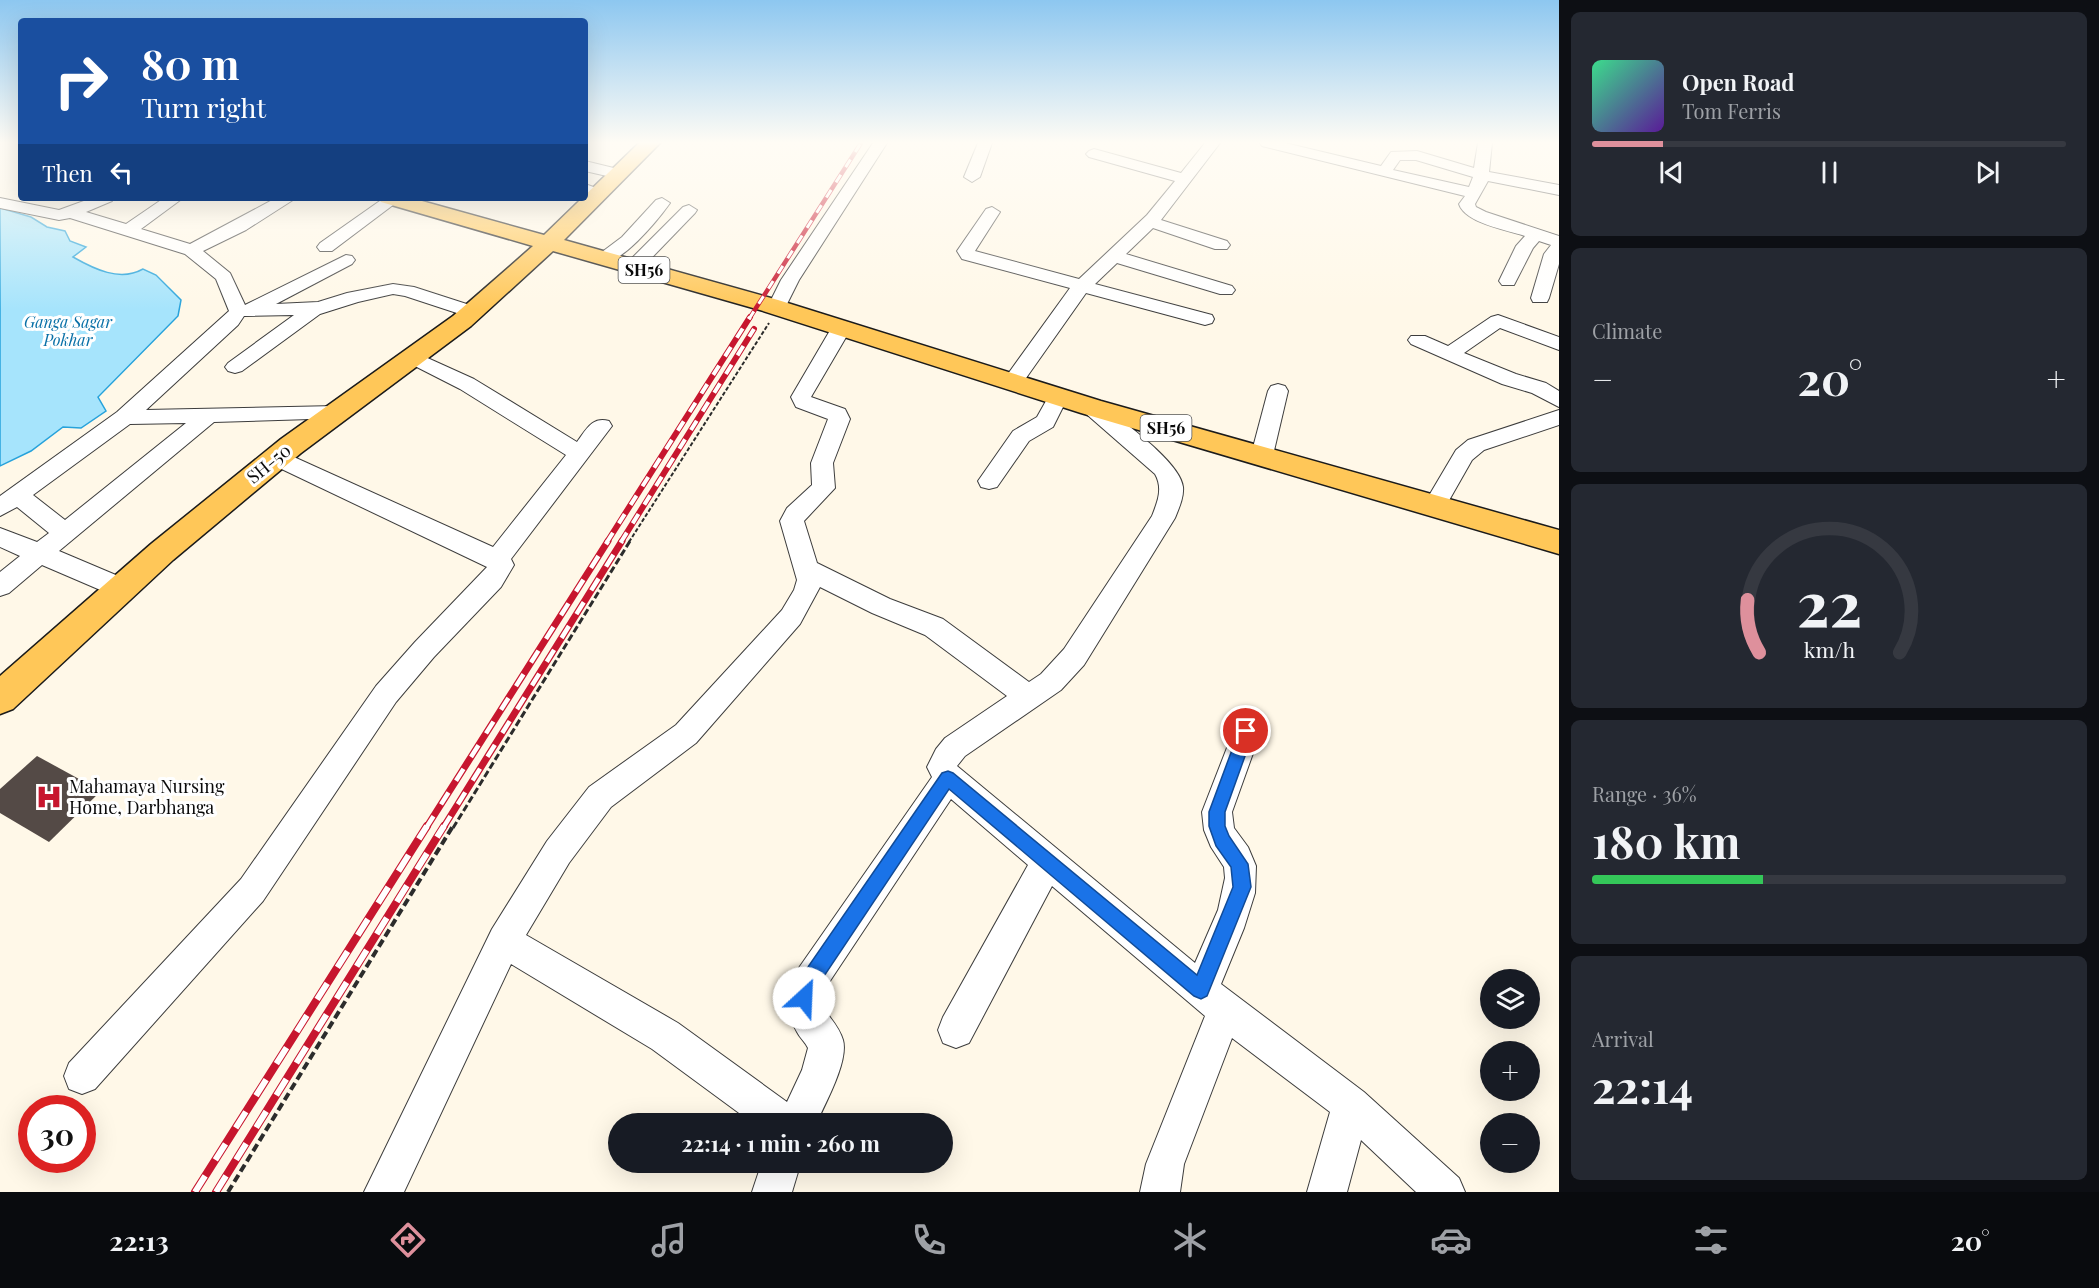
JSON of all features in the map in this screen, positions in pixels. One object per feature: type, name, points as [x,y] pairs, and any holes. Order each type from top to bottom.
[{"type":"main road","points":[[403,201],[549,243]]},
{"type":"main road","name":"SH-50","points":[[0,698],[162,552],[277,458],[472,312],[549,243],[584,201]]},
{"type":"main road","name":"SH56","points":[[549,243],[842,327],[1091,407],[1559,542]]},
{"type":"street","points":[[776,308],[790,280],[843,199]]},
{"type":"street","points":[[1012,383],[1082,286],[1151,222],[1170,199]]},
{"type":"street","points":[[1471,199],[1467,207],[1472,213],[1559,244],[1553,255],[1540,298]]},
{"type":"street","points":[[71,213],[99,201]]},
{"type":"street","points":[[129,230],[171,201]]},
{"type":"street","points":[[191,250],[240,226],[283,201]]},
{"type":"street","points":[[326,247],[398,201]]},
{"type":"street","points":[[0,202],[44,213],[71,213],[191,250],[224,277],[243,311]]},
{"type":"street","points":[[604,259],[628,242],[662,203]]},
{"type":"street","points":[[633,267],[689,210]]},
{"type":"street","points":[[992,212],[968,247],[966,251],[968,255],[1205,319]]},
{"type":"street","points":[[1151,222],[1221,245]]},
{"type":"street","points":[[1508,281],[1525,246],[1535,235]]},
{"type":"street","points":[[1114,256],[1226,290]]},
{"type":"street","points":[[68,532],[9,502],[125,417],[243,311],[346,260]]},
{"type":"street","points":[[243,311],[314,309],[328,307],[354,297],[401,289],[472,312]]},
{"type":"street","points":[[235,368],[314,309]]},
{"type":"street","points":[[1449,354],[1498,321],[1559,344]]},
{"type":"street","points":[[384,1192],[504,941],[558,852],[600,797],[686,734],[790,617],[806,593],[810,580],[792,529],[792,521],[795,514],[824,488],[822,463],[839,419],[837,414],[803,402],[801,397],[842,327]]},
{"type":"street","points":[[1418,340],[1509,379],[1539,388],[1559,400]]},
{"type":"street","points":[[412,357],[467,384],[580,454]]},
{"type":"street","points":[[1262,456],[1278,391]]},
{"type":"street","points":[[989,481],[1021,436],[1045,422],[1058,397]]},
{"type":"street","points":[[1091,407],[1163,468],[1170,477],[1173,495],[1164,518],[1074,657],[1051,682],[956,747],[946,758],[942,767],[948,778],[1213,1000],[1352,1105],[1445,1192]]},
{"type":"street","points":[[125,417],[336,413]]},
{"type":"street","points":[[0,586],[209,415]]},
{"type":"street","points":[[1435,505],[1464,455],[1476,446],[1559,417]]},
{"type":"street","points":[[497,560],[601,426]]},
{"type":"street","points":[[82,1076],[252,890],[277,857],[385,695],[409,666],[492,580],[502,565],[497,560],[277,458]]},
{"type":"street","points":[[0,537],[121,588]]},
{"type":"street","points":[[808,570],[948,636],[1029,697]]},
{"type":"street","points":[[1160,1192],[1165,1164],[1213,1000],[1242,887],[1240,864],[1222,840],[1217,826],[1217,812],[1246,731]]},
{"type":"street","points":[[801,1113],[822,1065],[826,1048],[823,1038],[805,1012],[804,998],[808,984],[948,778]]},
{"type":"street","points":[[956,1030],[1047,862]]},
{"type":"street","points":[[504,941],[665,1036],[771,1113]]},
{"type":"street","points":[[1327,1192],[1352,1105]]},
{"type":"street","points":[[772,1192],[778,1173]]},
{"type":"path","points":[[228,1192],[776,308]]},
{"type":"water","name":"Ganga Sagar Pokhar","points":[[0,208],[31,217],[47,227],[65,231],[70,241],[86,247],[73,257],[90,266],[116,274],[134,273],[143,269],[156,275],[181,300],[178,316],[98,397],[106,411],[81,428],[63,427],[31,451],[0,466]]},
{"type":"building","points":[[37,756],[101,791],[49,842],[0,813],[0,789]]},
{"type":"railway","points":[[749,319],[826,199]]},
{"type":"railway","points":[[607,542],[750,317]]},
{"type":"railway","points":[[621,542],[754,329]]},
{"type":"railway","points":[[426,828],[608,541]]},
{"type":"railway","points":[[443,828],[622,541]]},
{"type":"railway","points":[[195,1192],[427,826]]},
{"type":"railway","points":[[216,1192],[444,826]]},
{"type":"place","name":"Mahamaya Nursing Home, Darbhanga","points":[[49,797]]},
{"type":"route","points":[[804,998],[808,984],[927,805],[948,778],[1201,989],[1242,887],[1240,864],[1222,840],[1217,826],[1217,812],[1246,731]]}]
